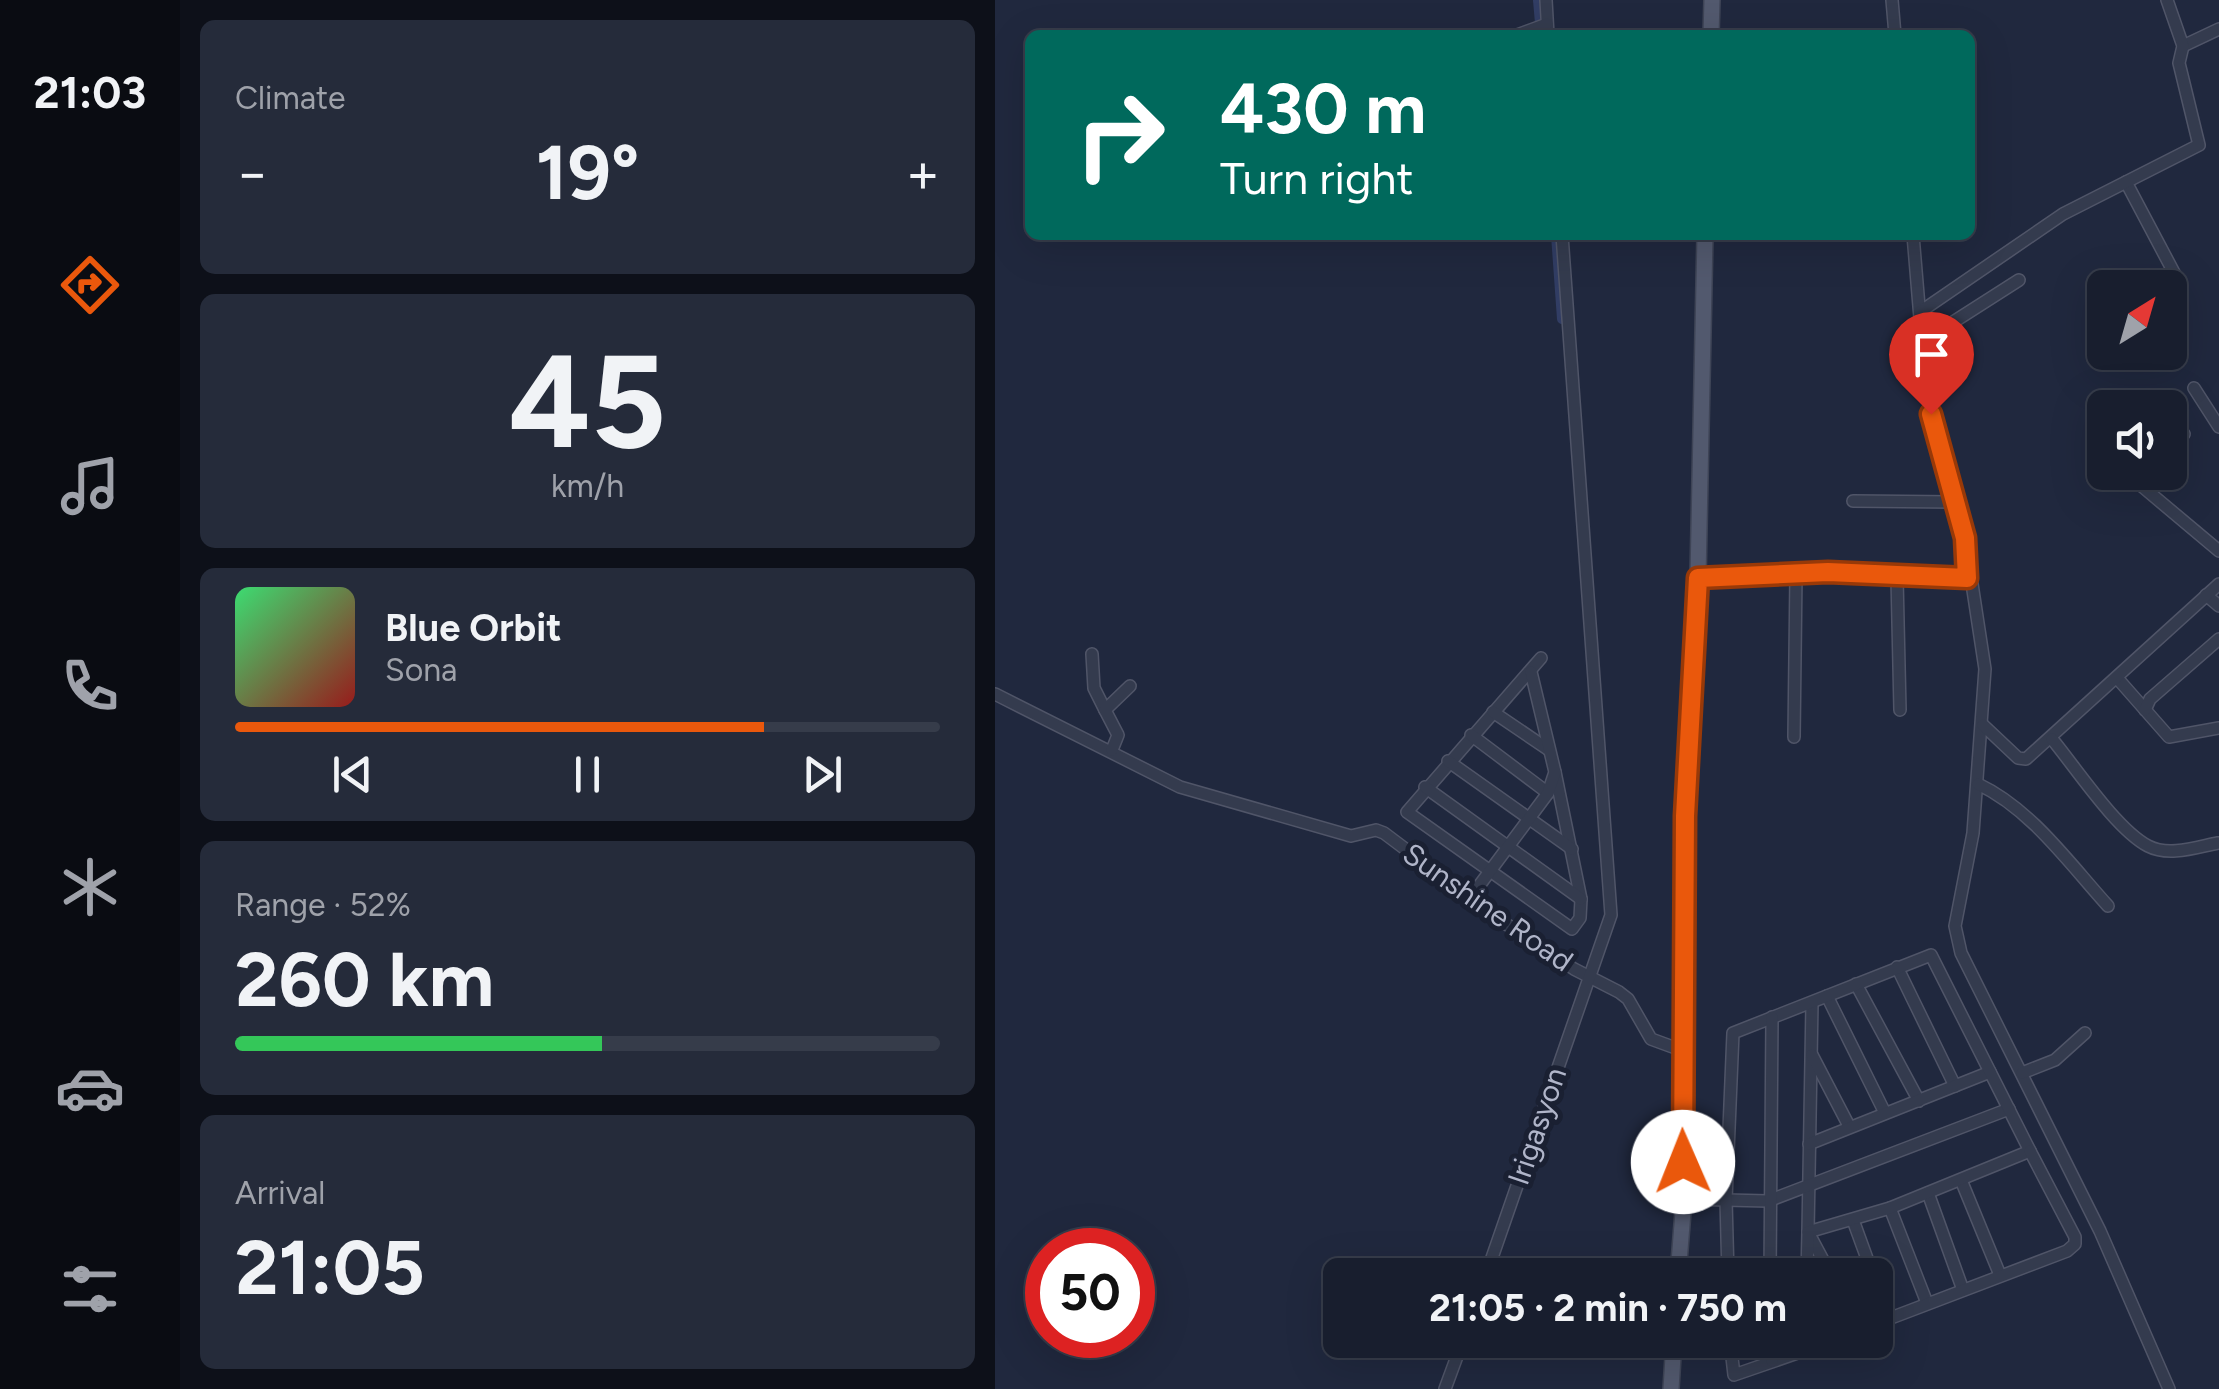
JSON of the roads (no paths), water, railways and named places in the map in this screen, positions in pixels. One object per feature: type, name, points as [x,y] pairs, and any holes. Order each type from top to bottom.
[{"type":"main road","points":[[1711,30],[1712,0]]},
{"type":"main road","points":[[1679,1258],[1683,1198],[1685,816],[1698,578],[1705,240]]},
{"type":"main road","points":[[1671,1389],[1673,1358]]},
{"type":"street","points":[[1546,0],[1546,28]]},
{"type":"street","points":[[1892,0],[1895,30]]},
{"type":"street","points":[[1920,312],[2063,214],[2199,145],[2179,62],[2183,46],[2167,0]]},
{"type":"street","points":[[2183,46],[2219,29]]},
{"type":"street","points":[[2126,182],[2172,270]]},
{"type":"street","name":"Irigasyon","points":[[1492,1258],[1611,915],[1561,240]]},
{"type":"street","points":[[1913,240],[1926,390],[1965,541],[1967,578],[1985,670],[1978,784],[1955,926],[1961,953],[2122,1278],[2163,1388]]},
{"type":"street","points":[[1923,342],[2019,280]]},
{"type":"street","points":[[2194,388],[2219,427]]},
{"type":"street","points":[[2146,490],[2219,551]]},
{"type":"street","points":[[1853,502],[1953,502]]},
{"type":"street","points":[[1698,578],[1828,572],[1897,578],[1967,578]]},
{"type":"street","points":[[1795,737],[1796,575]]},
{"type":"street","points":[[1897,578],[1900,710]]},
{"type":"street","points":[[1983,725],[2022,760],[2052,739],[2219,584]]},
{"type":"street","points":[[2206,595],[2219,606]]},
{"type":"street","points":[[2145,710],[2149,699],[2219,639]]},
{"type":"street","points":[[1092,654],[1094,688],[1117,735],[1112,750]]},
{"type":"street","points":[[1531,672],[1581,899],[1580,918],[1571,930],[1408,814],[1407,809],[1541,658]]},
{"type":"street","points":[[2118,679],[2173,738],[2219,728]]},
{"type":"street","points":[[1105,710],[1130,686]]},
{"type":"street","name":"Sunshine Road","points":[[995,694],[1180,787],[1351,836],[1376,830],[1384,833],[1470,898],[1628,999],[1651,1039],[1681,1050]]},
{"type":"street","points":[[1493,712],[1549,750]]},
{"type":"street","points":[[1471,735],[1548,794]]},
{"type":"street","points":[[2052,739],[2125,827],[2149,847],[2176,851],[2218,842]]},
{"type":"street","points":[[1448,761],[1571,849]]},
{"type":"street","points":[[1470,898],[1548,794],[1555,772]]},
{"type":"street","points":[[1978,784],[2002,795],[2108,906]]},
{"type":"street","points":[[1425,787],[1581,899]]},
{"type":"street","points":[[1728,1258],[1730,1042],[1739,1030],[1931,955],[2075,1236],[2075,1244],[2067,1251],[1893,1316]]},
{"type":"street","points":[[1897,967],[1955,1086]]},
{"type":"street","points":[[1857,984],[1919,1101]]},
{"type":"street","points":[[1827,996],[1885,1114]]},
{"type":"street","points":[[1807,1258],[1812,1002]]},
{"type":"street","points":[[1770,1258],[1772,1017]]},
{"type":"street","points":[[2022,1073],[2055,1060],[2085,1033]]},
{"type":"street","points":[[1811,1051],[1849,1126]]},
{"type":"street","points":[[1809,1144],[1991,1072]]},
{"type":"street","points":[[1683,1198],[1769,1201],[2009,1109]]},
{"type":"street","points":[[1808,1232],[1890,1208],[2030,1151]]},
{"type":"street","points":[[1961,1180],[2000,1275]]},
{"type":"street","points":[[1928,1193],[1963,1290]]},
{"type":"street","points":[[1890,1208],[1927,1302]]},
{"type":"street","points":[[1853,1220],[1867,1258]]},
{"type":"street","points":[[1808,1232],[1822,1258]]},
{"type":"street","points":[[1445,1389],[1456,1358]]},
{"type":"street","points":[[1731,1358],[1732,1374],[1778,1358]]},
{"type":"waterway","points":[[1538,0],[1541,30]]},
{"type":"waterway","points":[[1556,240],[1562,319]]}]
